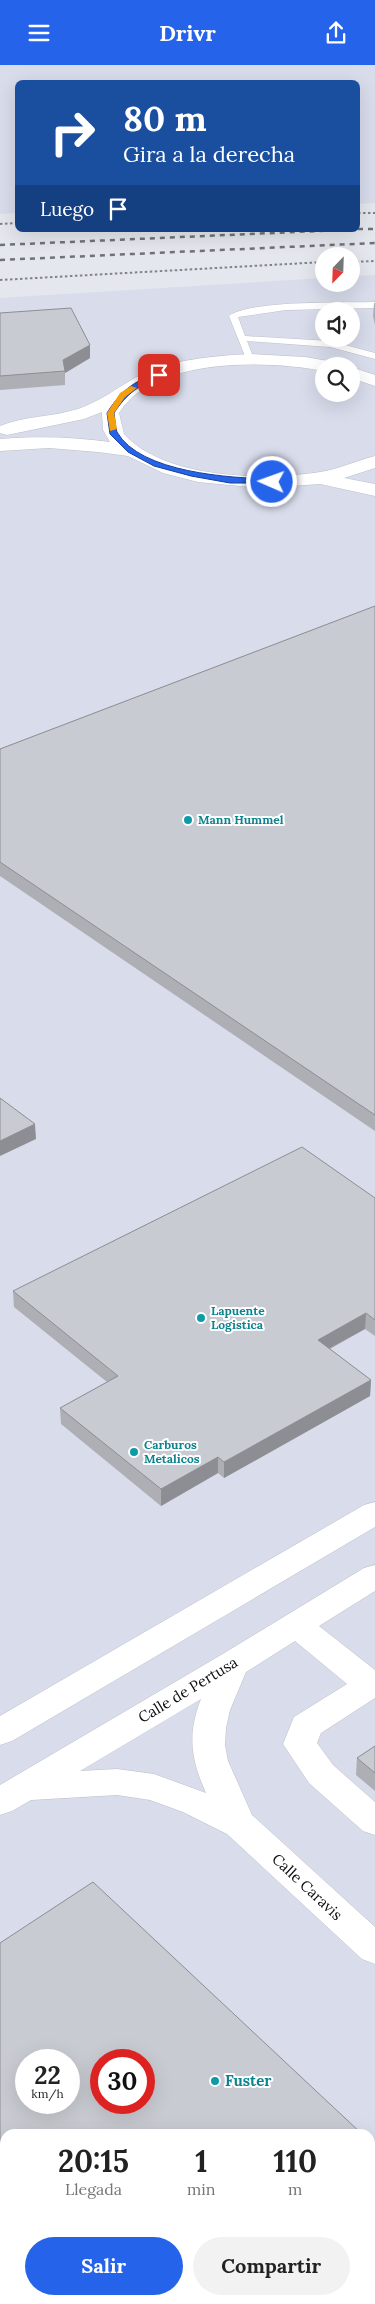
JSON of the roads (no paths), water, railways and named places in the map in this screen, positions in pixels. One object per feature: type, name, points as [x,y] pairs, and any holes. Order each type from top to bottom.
[{"type":"street","points":[[0,429],[18,428],[84,413],[122,395],[144,381],[174,370],[210,362],[250,359],[285,360],[315,364]]},
{"type":"street","points":[[360,375],[375,381]]},
{"type":"street","points":[[122,395],[110,413],[113,432],[131,451]]},
{"type":"street","points":[[0,445],[48,441],[87,443],[131,451],[157,464],[191,474],[222,479],[272,482],[314,479],[347,472],[375,462]]},
{"type":"street","points":[[314,479],[375,490]]},
{"type":"street","points":[[0,1732],[375,1513]]},
{"type":"street","name":"Calle de Pertusa","points":[[12,1795],[233,1664],[375,1576]]},
{"type":"street","points":[[295,1624],[373,1684],[306,1726],[300,1744],[321,1775],[375,1822]]},
{"type":"street","name":"Calle Caravis","points":[[233,1664],[216,1698],[208,1724],[206,1743],[212,1767],[240,1824]]},
{"type":"street","name":"Calle Caravis","points":[[12,1795],[117,1782],[154,1787],[196,1803],[240,1824],[375,1949]]},
{"type":"lane","points":[[250,359],[233,316],[252,311],[296,307],[375,305]]},
{"type":"lane","points":[[242,338],[330,344],[375,355]]},
{"type":"railway","points":[[360,229],[375,229]]},
{"type":"railway","points":[[0,245],[296,232]]},
{"type":"railway","points":[[0,260],[375,243]]},
{"type":"place","name":"Mann Hummel","points":[[188,820]]},
{"type":"place","name":"Lapuente Logistica","points":[[201,1318]]},
{"type":"place","name":"Carburos Metalicos","points":[[134,1452]]},
{"type":"place","name":"Fuster","points":[[215,2081]]}]
